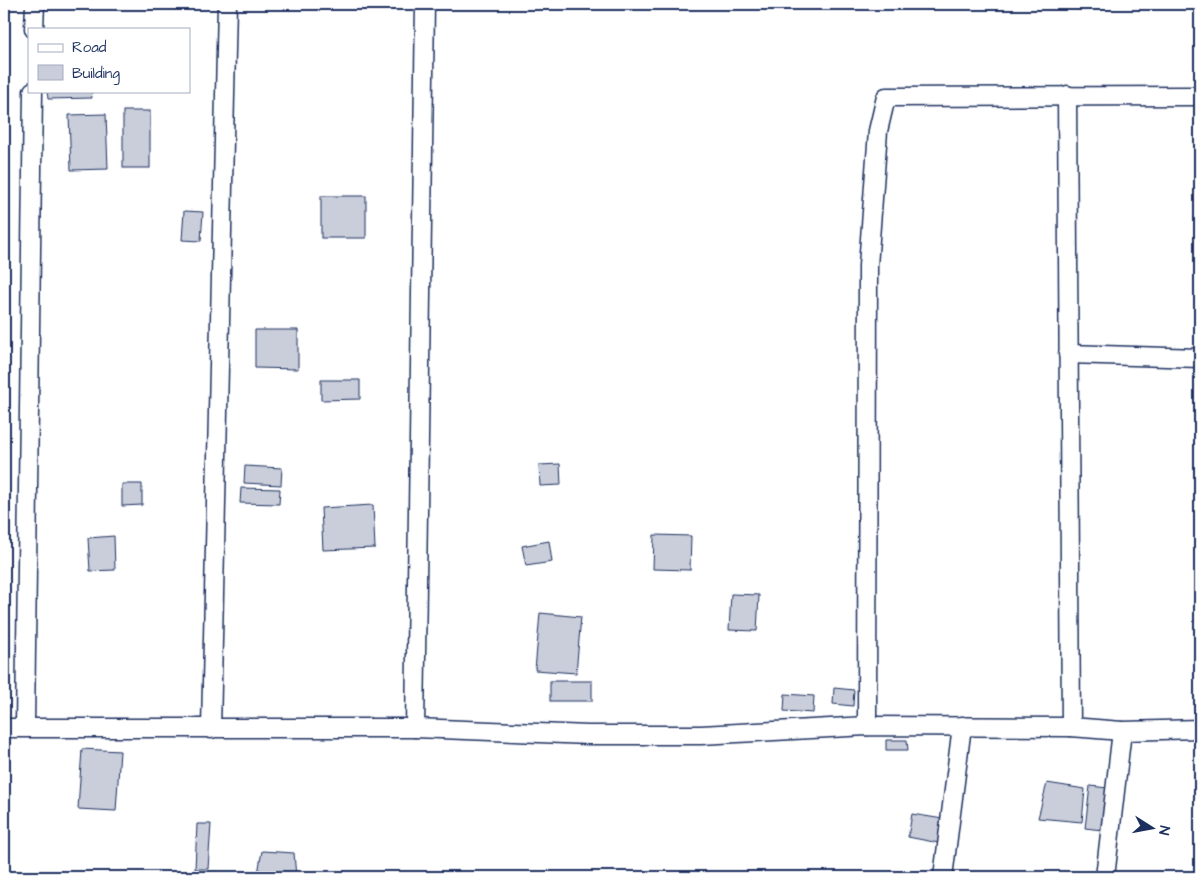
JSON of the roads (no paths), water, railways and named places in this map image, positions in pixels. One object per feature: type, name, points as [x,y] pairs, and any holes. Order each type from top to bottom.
[{"type":"street","points":[[34,4],[34,28]]},
{"type":"street","points":[[212,728],[227,4]]},
{"type":"street","points":[[415,728],[425,4]]},
{"type":"street","points":[[26,727],[33,92]]},
{"type":"street","points":[[867,726],[868,266],[878,130],[886,98],[1066,95],[1200,96]]},
{"type":"street","points":[[1066,95],[1071,727]]},
{"type":"street","points":[[1068,354],[1200,358]]},
{"type":"street","points":[[4,728],[415,728],[588,735],[701,736],[867,726],[1071,727],[1122,731],[1200,729]]},
{"type":"street","points":[[944,877],[962,726]]},
{"type":"street","points":[[1105,877],[1122,731]]}]
